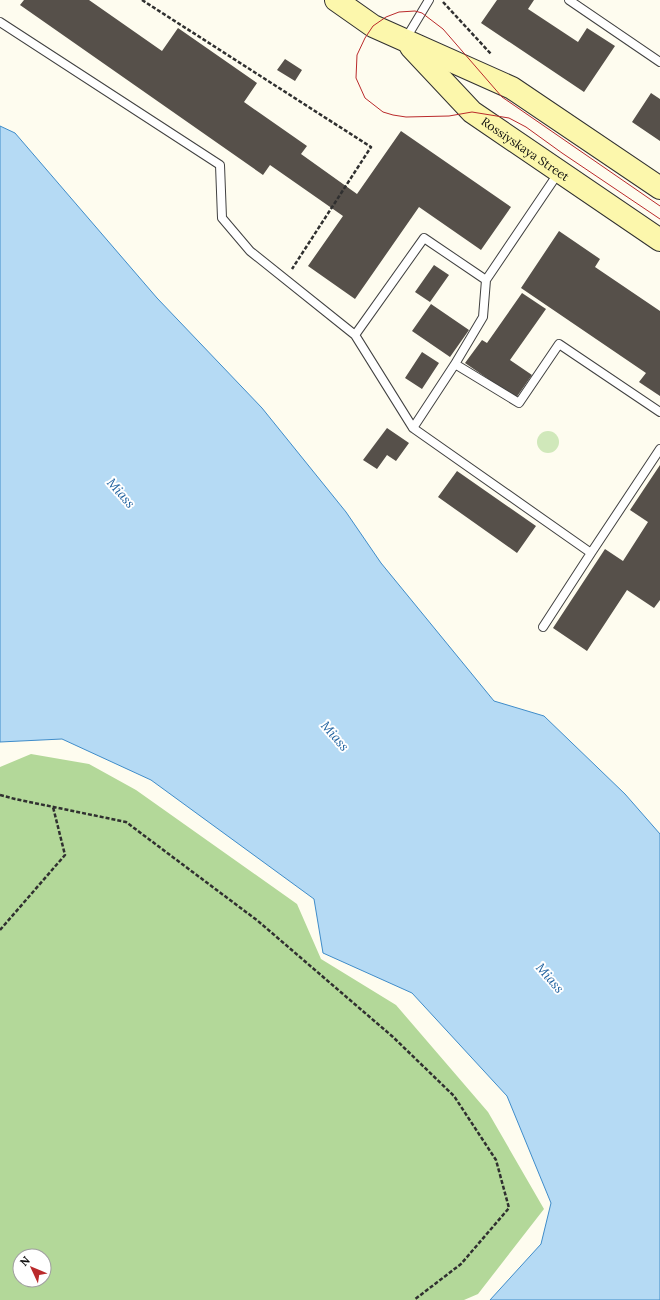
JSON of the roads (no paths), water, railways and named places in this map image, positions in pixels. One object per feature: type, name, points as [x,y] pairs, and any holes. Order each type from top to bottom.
[{"type":"main road","name":"Rossiyskaya Street","points":[[336,0],[373,26],[512,88],[660,188]]},
{"type":"main road","name":"Rossiyskaya Street","points":[[404,41],[472,112],[660,240]]},
{"type":"lane","points":[[404,41],[429,0]]},
{"type":"lane","points":[[569,0],[660,62]]},
{"type":"lane","points":[[0,22],[220,165],[222,218],[250,251],[355,335],[413,428],[591,553]]},
{"type":"lane","points":[[413,428],[455,364],[483,317],[486,280],[559,171]]},
{"type":"lane","points":[[355,335],[424,238],[486,280]]},
{"type":"lane","points":[[455,364],[519,403],[559,344],[660,412]]},
{"type":"lane","points":[[543,627],[660,449]]},
{"type":"water","name":"Miass","points":[[0,126],[15,133],[157,298],[262,408],[346,512],[381,563],[494,701],[544,716],[625,794],[660,834],[660,1300],[490,1300],[541,1244],[551,1203],[507,1096],[412,993],[323,953],[314,899],[151,780],[62,739],[0,742]]},
{"type":"tram line","points":[[660,206],[502,97],[443,29],[422,13],[415,11],[399,12],[386,17],[373,26],[365,38],[357,55],[356,78],[365,98],[383,112],[406,117],[449,116],[472,112],[509,118],[526,127],[660,219]]}]
